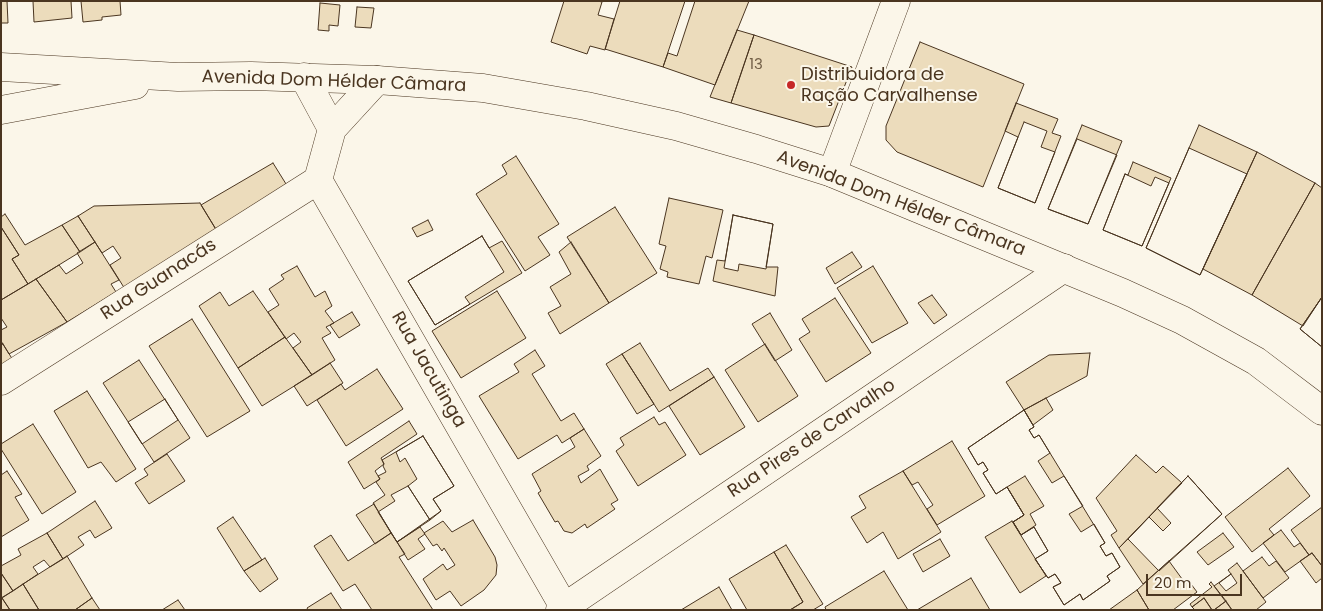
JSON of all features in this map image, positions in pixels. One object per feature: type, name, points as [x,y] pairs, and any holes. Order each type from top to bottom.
[{"type":"street","points":[[832,173],[896,1]]},
{"type":"street","name":"Avenida Dom Hélder Câmara","points":[[1,67],[178,77],[251,76],[377,80],[483,88],[586,106],[676,126],[832,173],[1123,293],[1182,320],[1256,361],[1322,411]]},
{"type":"street","name":"Avenida Dom Hélder Câmara","points":[[1,110],[178,77]]},
{"type":"street","points":[[304,77],[332,129]]},
{"type":"street","points":[[318,180],[332,129],[377,80]]},
{"type":"street","name":"Rua Guanacás","points":[[1,381],[318,180]]},
{"type":"street","name":"Rua Jacutinga","points":[[318,180],[562,608]]},
{"type":"street","name":"Rua Pires de Carvalho","points":[[562,608],[1064,268]]},
{"type":"building","points":[[1,1],[7,1],[8,23],[1,23]]},
{"type":"building","points":[[33,1],[71,1],[72,18],[34,22]]},
{"type":"building","points":[[81,1],[120,1],[121,15],[83,22]]},
{"type":"building","points":[[564,1],[602,2],[598,15],[614,19],[605,50],[590,46],[587,54],[551,42]]},
{"type":"building","points":[[620,1],[685,1],[663,67],[605,49]]},
{"type":"building","points":[[695,1],[749,1],[715,85],[663,67],[668,53],[677,56]]},
{"type":"building","points":[[320,3],[340,5],[338,26],[329,25],[329,31],[318,30]]},
{"type":"building","points":[[357,7],[374,8],[371,28],[355,27]]},
{"type":"building","points":[[737,30],[754,35],[731,103],[710,97]]},
{"type":"building","name":"Distribuidora de Ração Carvalhense","points":[[754,35],[852,67],[829,126],[816,127],[731,103]]},
{"type":"building","points":[[920,42],[1024,84],[983,187],[897,152],[886,140],[886,126]]},
{"type":"building","points":[[1016,103],[1058,119],[1052,133],[1061,136],[1035,203],[998,188],[1018,137],[1005,131]]},
{"type":"building","points":[[1024,122],[1047,131],[1041,147],[1055,152],[1035,203],[998,188]]},
{"type":"building","points":[[1082,125],[1122,141],[1088,224],[1048,209]]},
{"type":"building","points":[[1199,125],[1257,152],[1200,275],[1146,248]]},
{"type":"building","points":[[1077,139],[1117,155],[1088,224],[1048,209]]},
{"type":"building","points":[[1189,148],[1247,174],[1200,275],[1146,248]]},
{"type":"building","points":[[1257,152],[1315,183],[1252,295],[1203,269]]},
{"type":"building","points":[[516,156],[559,224],[538,237],[550,255],[525,271],[476,194],[507,174],[502,165]]},
{"type":"building","points":[[1133,162],[1171,178],[1142,246],[1103,230],[1125,174],[1128,175]]},
{"type":"building","points":[[273,163],[291,192],[220,236],[201,205]]},
{"type":"building","points":[[1125,174],[1151,186],[1155,177],[1169,183],[1142,246],[1103,230]]},
{"type":"building","points":[[1315,183],[1322,188],[1322,297],[1303,326],[1252,295]]},
{"type":"building","points":[[669,198],[723,210],[712,258],[706,256],[699,284],[667,277],[668,272],[660,269],[666,246],[659,244]]},
{"type":"building","points":[[200,203],[220,236],[128,294],[110,265],[121,258],[113,246],[102,253],[78,216],[94,206]]},
{"type":"building","points":[[615,207],[657,273],[609,303],[567,237]]},
{"type":"building","points":[[5,214],[25,245],[62,225],[80,252],[28,284],[12,259],[19,255],[1,227],[1,217]]},
{"type":"building","points":[[733,215],[773,224],[766,269],[739,264],[738,271],[724,268]]},
{"type":"building","points":[[733,215],[773,224],[766,267],[778,267],[775,296],[713,281],[717,260],[725,261]]},
{"type":"building","points":[[78,216],[95,242],[80,252],[62,225]]},
{"type":"building","points":[[428,220],[433,230],[417,237],[412,228]]},
{"type":"building","points":[[1,227],[19,255],[12,259],[28,284],[1,300]]},
{"type":"building","points":[[482,236],[504,272],[465,297],[470,304],[435,325],[408,281]]},
{"type":"building","points":[[482,236],[489,248],[502,241],[522,273],[435,325],[408,281]]},
{"type":"building","points":[[95,242],[119,280],[111,284],[116,292],[67,322],[36,279],[59,265],[66,274],[83,263],[77,253]]},
{"type":"building","points":[[571,242],[609,303],[560,334],[548,313],[561,306],[550,287],[571,274],[559,252]]},
{"type":"building","points":[[852,252],[862,267],[835,284],[826,268]]},
{"type":"building","points":[[297,266],[315,297],[325,291],[332,306],[325,311],[334,323],[326,327],[331,333],[322,338],[335,360],[312,375],[293,348],[301,342],[294,333],[286,339],[268,312],[279,305],[269,289],[284,279],[281,275]]},
{"type":"building","points":[[873,266],[908,323],[872,343],[837,288]]},
{"type":"building","points":[[36,279],[67,322],[9,354],[1,341],[1,330],[7,327],[1,318],[1,300]]},
{"type":"building","points":[[253,291],[285,337],[238,368],[199,306],[220,292],[229,306]]},
{"type":"building","points":[[497,291],[526,338],[461,378],[432,331]]},
{"type":"building","points":[[932,295],[947,315],[934,324],[918,303]]},
{"type":"building","points":[[1322,297],[1322,347],[1300,329]]},
{"type":"building","points":[[1322,297],[1322,347],[1300,329]]},
{"type":"building","points":[[835,298],[871,353],[826,382],[799,339],[810,332],[802,319]]},
{"type":"building","points":[[352,312],[360,325],[339,338],[330,325]]},
{"type":"building","points":[[770,313],[792,350],[775,361],[752,324]]},
{"type":"building","points":[[192,319],[250,411],[207,437],[149,346]]},
{"type":"building","points":[[285,337],[312,375],[262,406],[238,368]]},
{"type":"building","points":[[640,343],[670,391],[708,368],[714,377],[659,412],[622,354]]},
{"type":"building","points":[[3,344],[16,365],[1,374],[1,345]]},
{"type":"building","points":[[765,344],[798,396],[758,422],[725,370]]},
{"type":"building","points":[[535,350],[545,366],[532,374],[561,421],[574,413],[584,429],[562,443],[557,435],[518,459],[479,396],[519,372],[514,364]]},
{"type":"building","points":[[1090,353],[1087,376],[1024,410],[1006,382],[1049,355]]},
{"type":"building","points":[[622,354],[654,404],[637,414],[606,364]]},
{"type":"building","points":[[139,360],[190,438],[154,462],[103,383]]},
{"type":"building","points":[[330,363],[343,383],[307,406],[294,386]]},
{"type":"building","points":[[377,369],[403,409],[346,446],[317,400],[341,384],[345,390]]},
{"type":"building","points":[[714,377],[745,427],[700,455],[669,406]]},
{"type":"building","points":[[87,391],[136,469],[116,482],[101,462],[88,468],[54,411]]},
{"type":"building","points":[[1046,398],[1053,410],[1033,425],[1024,410]]},
{"type":"building","points":[[165,399],[178,420],[142,444],[128,422]]},
{"type":"building","points":[[1024,410],[1034,427],[1029,430],[1034,438],[1039,435],[1050,453],[1038,461],[1052,483],[1064,476],[1083,506],[1069,514],[1081,532],[1094,524],[1105,543],[1100,546],[1106,556],[1112,553],[1120,567],[1107,576],[1110,581],[1083,600],[1080,594],[1064,605],[1053,587],[1061,583],[1055,574],[1048,578],[1035,559],[1048,551],[1034,527],[1021,535],[1013,522],[1024,515],[1007,487],[996,494],[983,473],[988,470],[983,462],[978,465],[968,448]]},
{"type":"building","points":[[1024,410],[1034,427],[1029,430],[1034,438],[1039,435],[1105,543],[1100,546],[1106,556],[1112,553],[1120,567],[1107,576],[1110,581],[1083,600],[1080,594],[1064,605],[1053,587],[1061,583],[1055,574],[1048,578],[1035,559],[1048,551],[1034,527],[1021,535],[1013,522],[1024,515],[1007,487],[996,494],[983,473],[988,470],[983,462],[978,465],[968,448]]},
{"type":"building","points":[[654,417],[659,425],[665,422],[686,455],[638,486],[616,451],[624,445],[620,438]]},
{"type":"building","points":[[409,421],[417,434],[381,458],[384,464],[375,471],[380,479],[364,489],[348,462]]},
{"type":"building","points":[[33,424],[76,492],[42,514],[1,449],[1,444]]},
{"type":"building","points":[[584,429],[601,456],[587,466],[589,470],[578,476],[581,483],[600,469],[618,500],[611,504],[615,509],[587,528],[585,524],[572,533],[564,531],[558,521],[555,522],[538,493],[541,491],[532,474],[575,447],[570,438]]},
{"type":"building","points":[[423,436],[454,486],[433,499],[441,511],[430,520],[408,486],[417,479],[405,458],[400,462],[396,452]]},
{"type":"building","points":[[423,436],[454,486],[433,499],[441,511],[397,542],[373,503],[385,495],[376,482],[380,479],[378,476],[386,472],[382,460]]},
{"type":"building","points":[[952,441],[985,496],[937,525],[927,509],[933,505],[918,482],[912,485],[903,471]]},
{"type":"building","points":[[167,454],[185,481],[149,504],[135,483],[148,475],[144,469]]},
{"type":"building","points":[[1136,455],[1156,473],[1163,466],[1182,483],[1119,548],[1111,535],[1117,531],[1096,498]]},
{"type":"building","points":[[1288,468],[1310,496],[1269,529],[1274,535],[1252,552],[1225,517]]},
{"type":"building","points":[[7,471],[22,494],[15,497],[29,520],[1,537],[1,475]]},
{"type":"building","points":[[903,471],[941,532],[898,559],[883,532],[867,543],[851,517],[866,508],[859,496]]},
{"type":"building","points":[[1025,476],[1044,506],[1030,514],[1036,525],[1021,535],[1013,522],[1024,515],[1007,487]]},
{"type":"building","points":[[1188,476],[1222,514],[1159,571],[1128,539],[1149,517],[1163,531],[1171,523],[1157,508]]},
{"type":"building","points":[[1188,476],[1222,514],[1143,584],[1119,548]]},
{"type":"building","points":[[408,486],[430,520],[397,542],[378,512],[395,501],[391,495]]},
{"type":"building","points":[[95,501],[112,528],[95,538],[90,530],[78,537],[84,545],[63,559],[47,533]]},
{"type":"building","points":[[374,504],[391,533],[375,544],[356,515]]},
{"type":"building","points":[[1322,507],[1322,566],[1312,553],[1309,555],[1291,530]]},
{"type":"building","points":[[233,517],[262,560],[244,571],[217,528]]},
{"type":"building","points":[[473,520],[495,557],[497,565],[496,575],[484,590],[461,606],[450,591],[436,600],[423,579],[443,564],[447,570],[455,565],[444,548],[442,551],[437,544],[433,546],[424,533],[443,521],[452,532]]},
{"type":"building","points":[[1012,521],[1046,576],[1020,593],[985,537]]},
{"type":"building","points":[[420,527],[425,534],[418,539],[425,549],[408,560],[397,542]]},
{"type":"building","points":[[1281,530],[1294,547],[1300,543],[1309,555],[1285,572],[1263,543]]},
{"type":"building","points":[[47,533],[63,559],[50,567],[44,560],[33,567],[38,574],[13,591],[1,573],[1,566],[21,555],[18,549]]},
{"type":"building","points":[[391,533],[405,554],[399,557],[433,610],[372,610],[355,584],[343,591],[314,546],[331,535],[348,561]]},
{"type":"building","points":[[1223,533],[1234,547],[1208,565],[1197,552]]},
{"type":"building","points":[[940,539],[950,556],[923,572],[913,554]]},
{"type":"building","points":[[786,545],[823,604],[813,610],[790,610],[803,602],[774,552]]},
{"type":"building","points":[[774,552],[803,602],[790,610],[747,610],[729,579]]},
{"type":"building","points":[[1312,553],[1322,566],[1322,578],[1316,583],[1300,561]]},
{"type":"building","points":[[67,556],[92,598],[75,610],[39,610],[23,584]]},
{"type":"building","points":[[1262,557],[1269,566],[1276,561],[1289,578],[1263,598],[1243,571]]},
{"type":"building","points":[[265,558],[278,579],[260,592],[244,571]]},
{"type":"building","points":[[1169,561],[1185,583],[1188,580],[1197,592],[1173,610],[1149,610],[1137,590]]},
{"type":"building","points":[[1237,563],[1266,602],[1256,610],[1232,610],[1214,586],[1231,574],[1228,570]]},
{"type":"building","points":[[884,571],[908,610],[826,610],[825,607]]},
{"type":"building","points":[[1,573],[13,591],[1,598]]},
{"type":"building","points":[[1231,574],[1237,583],[1226,591],[1219,583]]},
{"type":"building","points":[[971,578],[990,610],[917,610]]},
{"type":"building","points":[[1211,582],[1226,601],[1212,610],[1204,598],[1192,607],[1190,604],[1212,587],[1209,584]]},
{"type":"building","points":[[23,584],[39,610],[10,610],[2,598]]},
{"type":"building","points":[[719,587],[732,610],[681,610]]},
{"type":"building","points":[[1137,590],[1149,610],[1109,610]]},
{"type":"building","points":[[331,593],[342,610],[308,610],[307,608]]},
{"type":"building","points":[[2,598],[10,610],[1,610]]},
{"type":"building","points":[[92,598],[100,610],[75,610]]},
{"type":"building","points":[[1204,598],[1212,610],[1195,610],[1192,607]]},
{"type":"building","points":[[178,600],[185,610],[162,610]]},
{"type":"building","points":[[1226,601],[1232,610],[1214,610]]},
{"type":"place","name":"Distribuidora de Ração Carvalhense","points":[[791,85]]}]
